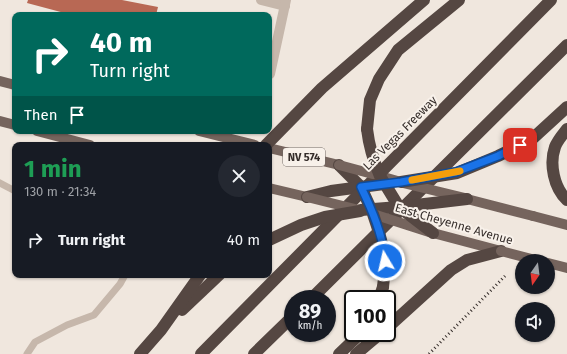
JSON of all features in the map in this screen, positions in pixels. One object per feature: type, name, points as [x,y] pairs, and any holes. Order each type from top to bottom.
[{"type":"highway","points":[[269,142],[322,88],[424,0]]},
{"type":"highway","points":[[433,233],[399,207],[374,164],[369,146],[367,129],[370,100],[379,79],[398,50],[459,0]]},
{"type":"highway","name":"Las Vegas Freeway","points":[[201,354],[551,0]]},
{"type":"highway","points":[[320,290],[567,45]]},
{"type":"highway","points":[[307,197],[331,191],[361,187],[382,180],[401,182],[456,172],[498,156],[531,140],[567,107]]},
{"type":"highway","points":[[566,199],[557,185],[552,167],[555,147],[567,129]]},
{"type":"highway","points":[[340,166],[361,187],[368,211],[382,240],[386,269],[382,290]]},
{"type":"highway","points":[[272,239],[301,225],[325,217],[467,199]]},
{"type":"highway","points":[[396,320],[451,270],[467,260],[501,251]]},
{"type":"highway","points":[[161,330],[198,278]]},
{"type":"highway","points":[[140,354],[161,330],[216,278]]},
{"type":"highway","points":[[254,354],[284,325]]},
{"type":"highway","points":[[340,354],[352,342]]},
{"type":"highway","points":[[356,354],[370,342]]},
{"type":"main road","points":[[0,82],[12,84]]},
{"type":"main road","points":[[0,121],[12,124]]},
{"type":"main road","points":[[48,134],[79,142]]},
{"type":"main road","points":[[211,134],[243,142]]},
{"type":"main road","name":"NV 574","points":[[272,149],[340,166],[382,180]]},
{"type":"main road","points":[[401,182],[567,225]]},
{"type":"main road","name":"East Cheyenne Avenue","points":[[272,189],[368,211],[433,233],[515,255]]},
{"type":"main road","points":[[555,265],[566,268]]},
{"type":"street","points":[[261,0],[286,3],[272,65]]},
{"type":"lane","points":[[0,183],[12,189]]},
{"type":"lane","points":[[27,354],[35,342],[67,325],[94,315],[123,278]]},
{"type":"building","points":[[28,0],[122,0],[158,7],[157,12],[61,12],[27,3]]},
{"type":"railway","points":[[429,354],[505,276]]},
{"type":"slow traffic","points":[[412,180],[460,171]]},
{"type":"route","points":[[385,261],[382,240],[361,187],[401,182],[456,172],[498,156],[520,145]]}]
